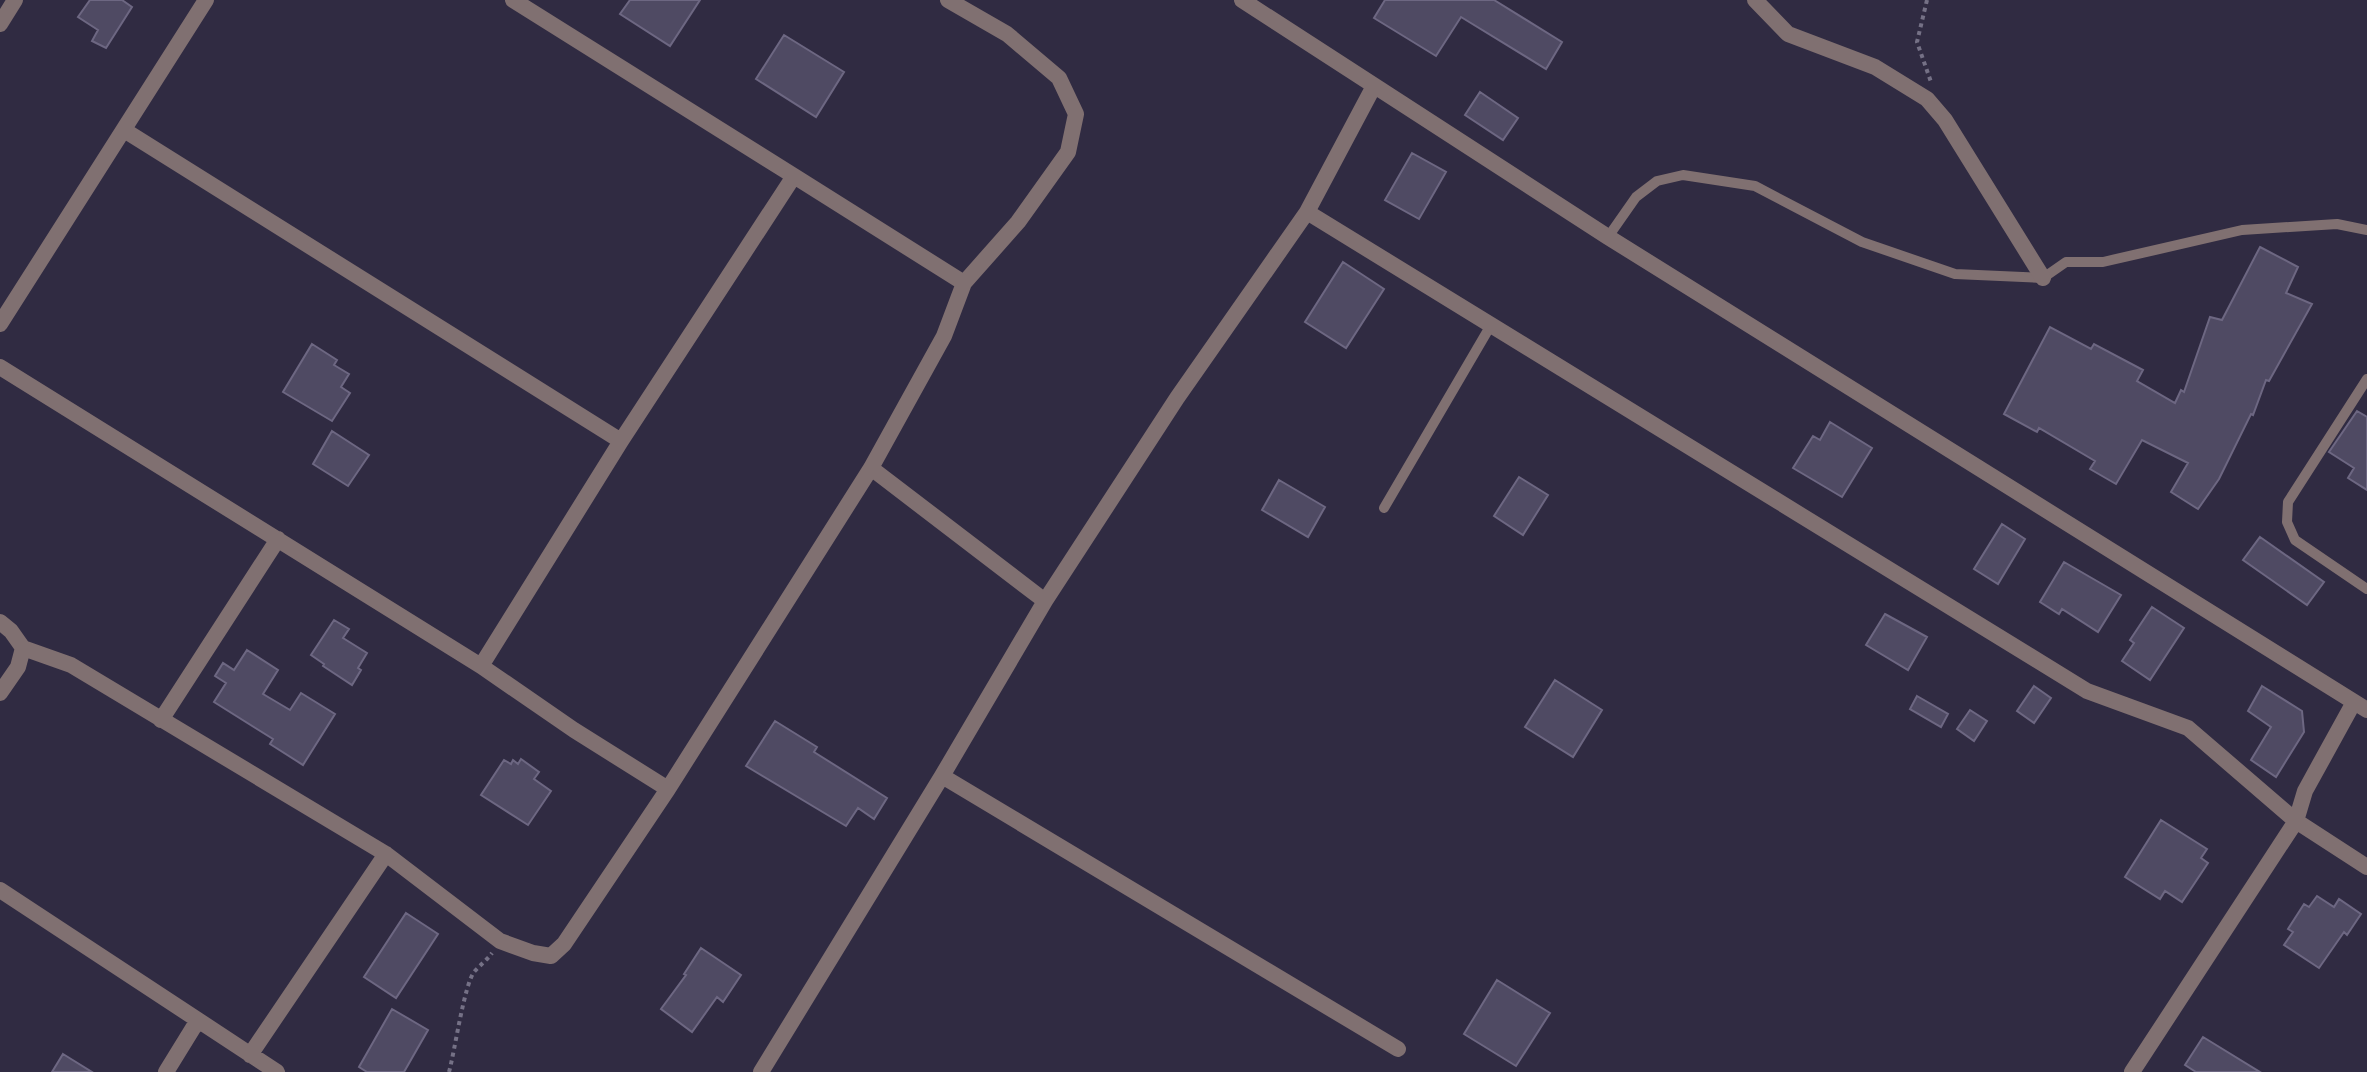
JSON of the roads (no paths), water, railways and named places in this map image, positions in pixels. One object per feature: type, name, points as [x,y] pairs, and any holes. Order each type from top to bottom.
[{"type":"street","points":[[0,24],[15,0]]},
{"type":"street","points":[[0,324],[206,0]]},
{"type":"street","points":[[513,0],[964,283]]},
{"type":"street","points":[[0,622],[23,648],[71,665],[386,854],[500,941],[551,956],[564,944],[668,789],[871,468],[944,336],[964,283],[1018,222],[1068,152],[1076,114],[1059,78],[1007,34],[948,0]]},
{"type":"street","points":[[1242,0],[1608,237],[2361,706],[2305,791],[2296,821],[2132,1072]]},
{"type":"street","points":[[1755,0],[1788,34],[1875,67],[1927,99],[1945,120],[2043,278]]},
{"type":"street","points":[[761,1072],[1045,601],[1177,398],[1307,212],[1374,86]]},
{"type":"street","points":[[124,130],[621,441]]},
{"type":"street","points":[[481,666],[621,441],[794,176]]},
{"type":"street","points":[[1307,212],[2087,691],[2188,728],[2296,821],[2367,867]]},
{"type":"street","points":[[0,367],[481,666],[668,789]]},
{"type":"street","points":[[871,468],[1045,601]]},
{"type":"street","points":[[161,720],[278,539]]},
{"type":"street","points":[[0,693],[18,667],[23,648]]},
{"type":"street","points":[[942,776],[1398,1049]]},
{"type":"street","points":[[250,1055],[386,854]]},
{"type":"street","points":[[0,890],[277,1072]]},
{"type":"street","points":[[166,1072],[198,1020]]},
{"type":"lane","points":[[1608,237],[1636,197],[1657,181],[1683,175],[1755,186],[1862,242],[1955,274],[2043,278],[2066,262],[2103,262],[2242,230],[2337,224],[2367,230]]},
{"type":"lane","points":[[1384,508],[1491,325]]},
{"type":"lane","points":[[2367,379],[2288,502],[2287,522],[2295,540],[2367,589]]}]
